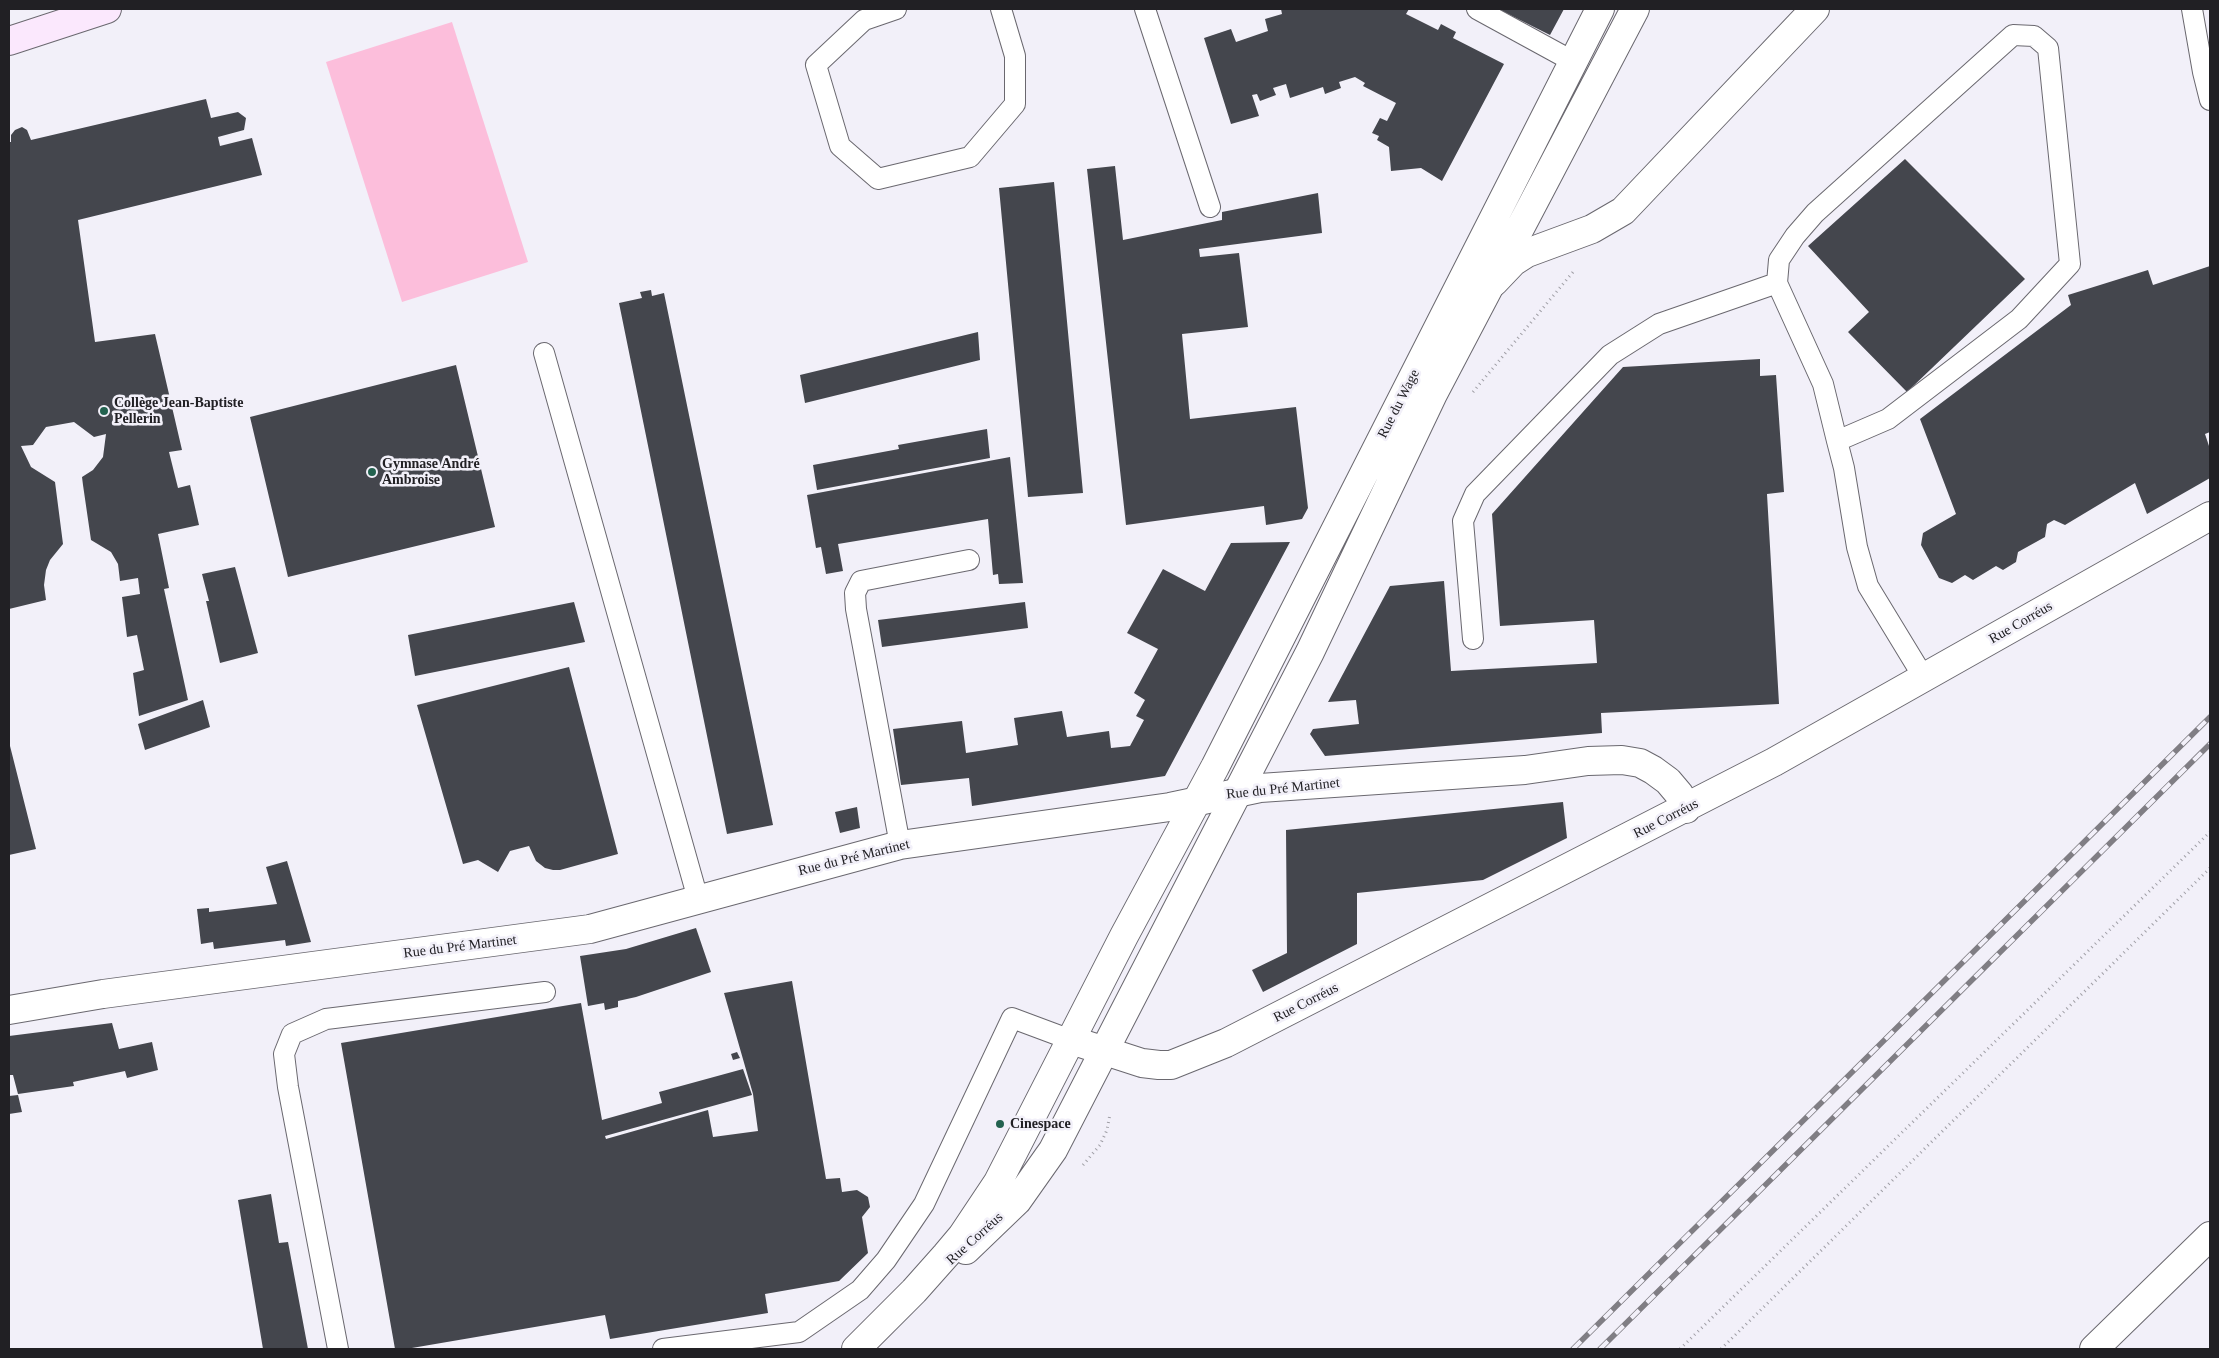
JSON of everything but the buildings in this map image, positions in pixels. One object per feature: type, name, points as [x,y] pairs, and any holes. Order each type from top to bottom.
[{"type":"main road","points":[[9,40],[107,9]]},
{"type":"street","name":"Rue du Wage","points":[[1198,800],[1600,9]]},
{"type":"street","points":[[1586,101],[1599,51],[1620,9]]},
{"type":"street","name":"Rue du Wage","points":[[1237,792],[1310,652],[1429,403],[1635,9]]},
{"type":"street","points":[[1487,291],[1518,257],[1534,248],[1592,229],[1623,211],[1815,9]]},
{"type":"street","name":"Rue Corréus","points":[[1071,1040],[1142,1063],[1172,1065],[1211,1050],[1686,809],[1924,678],[2210,516]]},
{"type":"street","name":"Rue du Pré Martinet","points":[[9,1010],[103,994],[565,933],[609,924],[900,845],[1151,810],[1237,792],[1525,770],[1588,761],[1622,760],[1640,763],[1661,776],[1678,794],[1686,809]]},
{"type":"street","name":"Rue Corréus","points":[[914,1292],[981,1237],[1026,1190],[1053,1150],[1237,792]]},
{"type":"street","name":"Rue Corréus","points":[[856,1349],[914,1292],[962,1236],[993,1189],[1124,936],[1198,800]]},
{"type":"street","points":[[2094,1349],[2210,1236]]},
{"type":"lane","points":[[896,9],[864,20],[816,65],[840,146],[878,179],[970,157],[1015,104],[1015,56],[1001,9]]},
{"type":"lane","points":[[1144,9],[1210,207]]},
{"type":"lane","points":[[1477,9],[1574,62]]},
{"type":"lane","points":[[2192,9],[2206,68],[2210,100]]},
{"type":"lane","points":[[1837,441],[1888,419],[2019,320],[2070,264],[2048,48],[2034,36],[2013,35],[1815,213],[1795,236],[1779,260],[1777,282],[1823,384],[1837,441],[1844,468],[1857,547],[1868,586],[1924,678]]},
{"type":"lane","points":[[1473,639],[1463,520],[1475,494],[1610,355],[1659,324],[1777,282]]},
{"type":"lane","points":[[544,353],[698,899]]},
{"type":"lane","points":[[900,845],[856,610],[855,593],[861,582],[969,560]]},
{"type":"lane","points":[[338,1349],[288,1087],[284,1054],[292,1034],[326,1019],[545,992]]},
{"type":"lane","points":[[663,1349],[799,1332],[860,1290],[886,1260],[924,1204],[1012,1018],[1071,1040]]},
{"type":"path","points":[[1680,1349],[2210,832]]},
{"type":"path","points":[[1721,1349],[2210,868]]},
{"type":"shaded area","points":[[452,22],[528,262],[402,302],[326,62]]},
{"type":"railway","points":[[1573,1349],[2210,717]]},
{"type":"railway","points":[[1600,1349],[2210,744]]},
{"type":"place","name":"Collège Jean-Baptiste Pellerin","points":[[104,411]]},
{"type":"place","name":"Gymnase André Ambroise","points":[[372,472]]},
{"type":"place","name":"Cinespace","points":[[1000,1124]]}]
